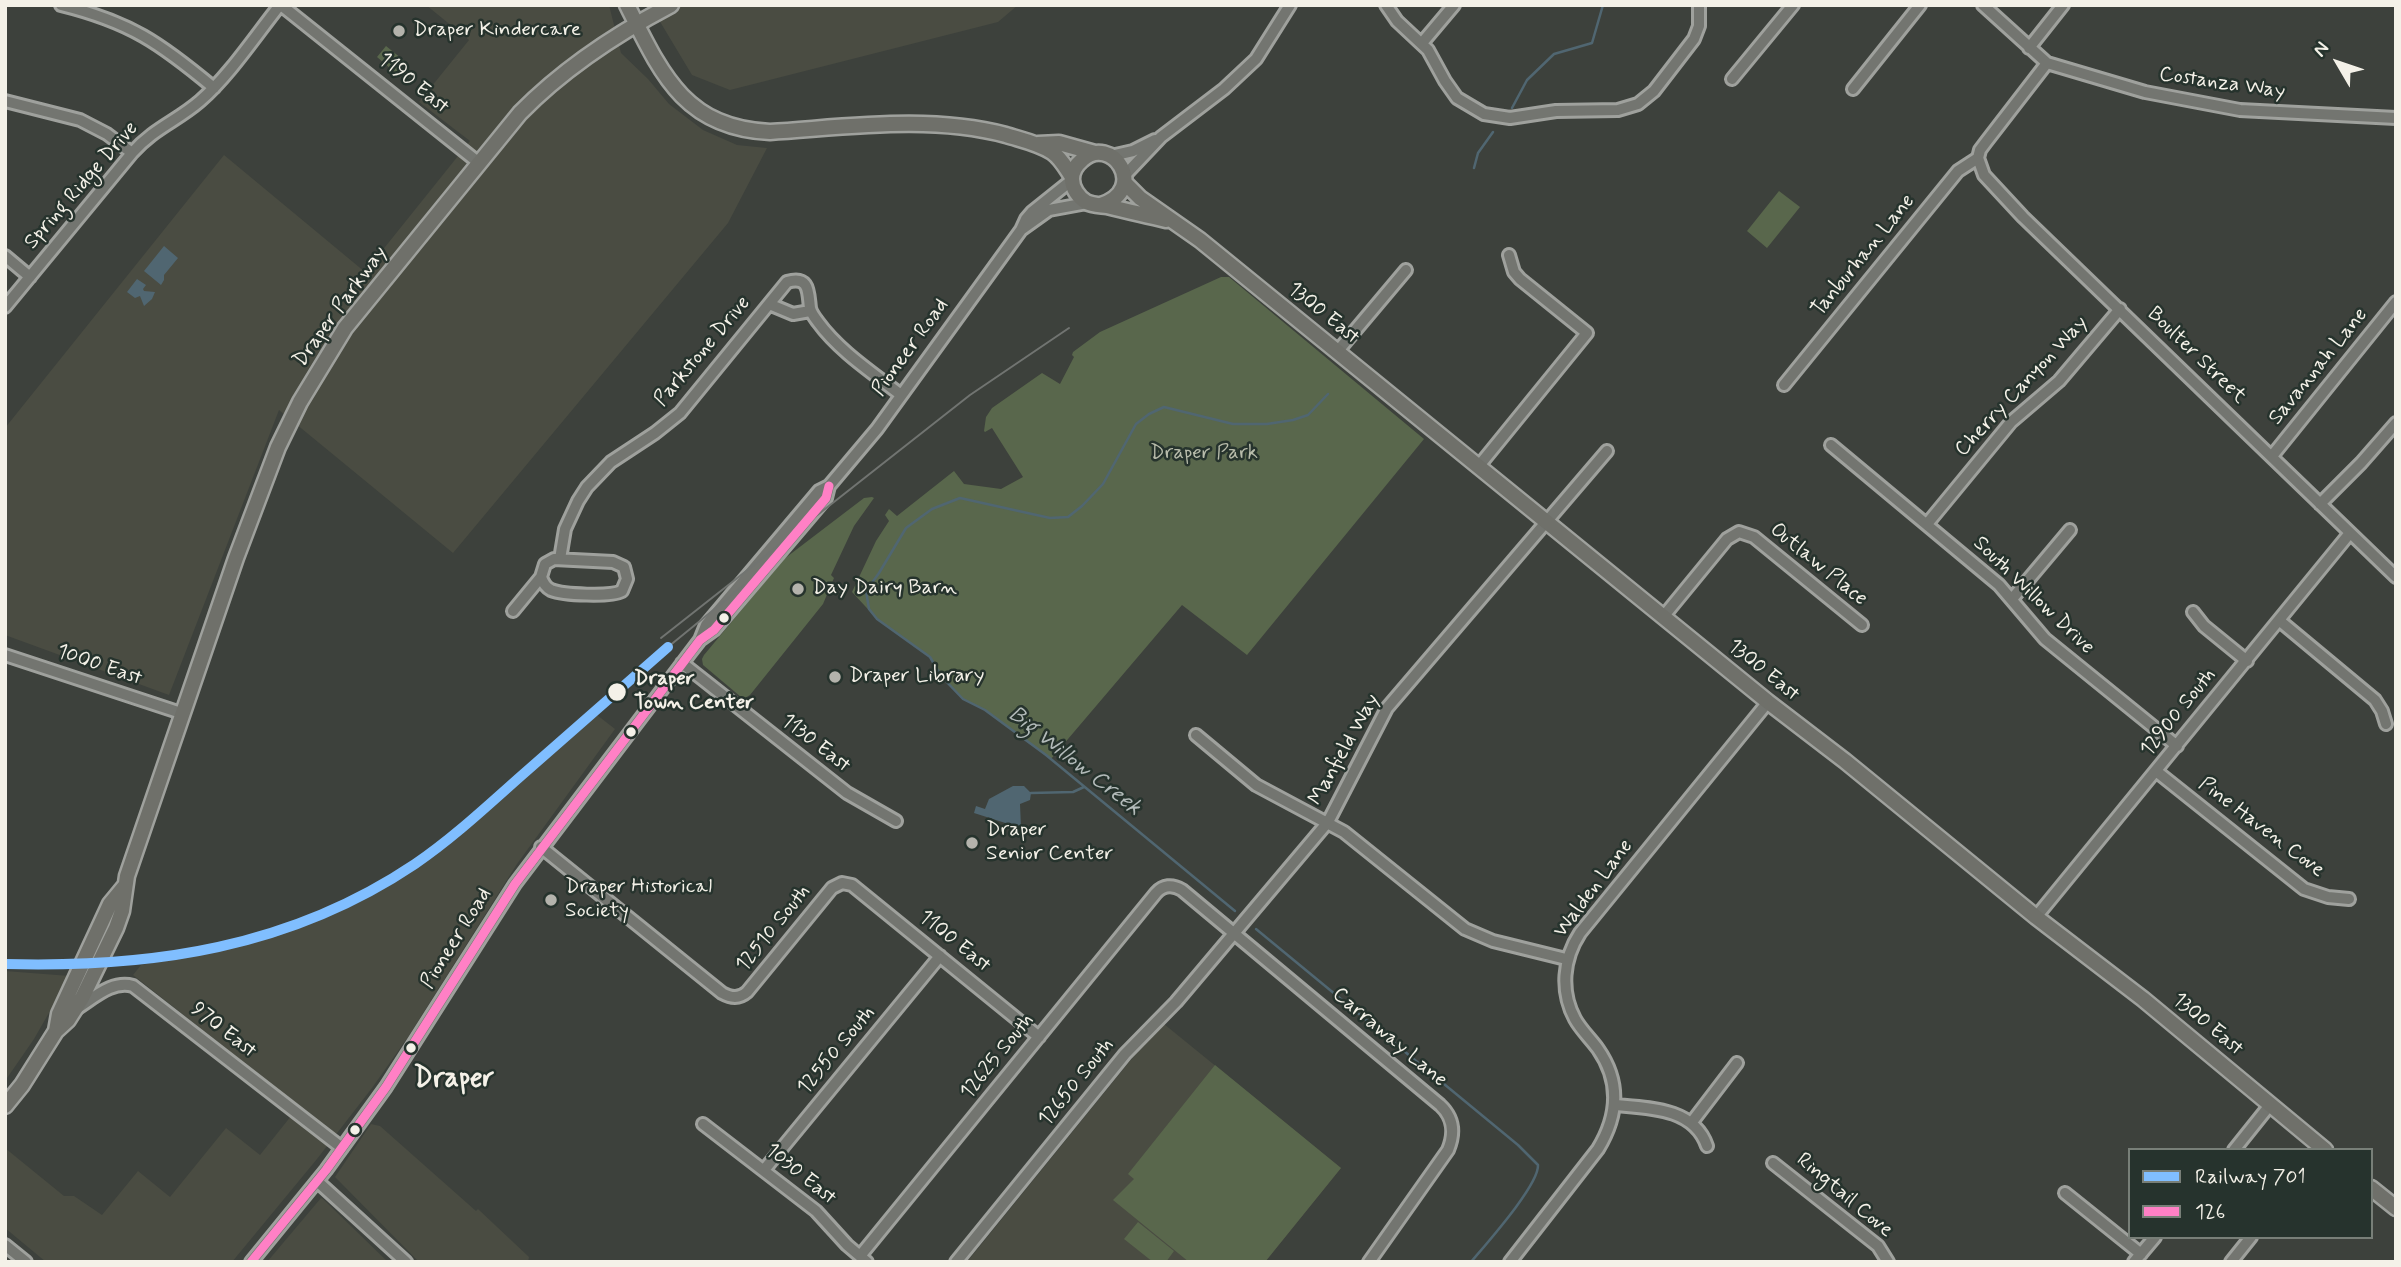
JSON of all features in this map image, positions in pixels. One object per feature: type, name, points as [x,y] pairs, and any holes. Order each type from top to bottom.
[{"type":"main road","points":[[627,5],[663,72],[681,96],[703,114],[733,126],[770,132],[931,124],[983,129],[1037,144],[1054,153],[1072,178],[1074,189],[1094,204],[1112,202],[1120,194],[1125,179],[1122,166],[1111,156],[1059,143],[1037,144]]},
{"type":"main road","name":"Draper Parkway","points":[[5,1106],[22,1085],[56,1031],[74,1011],[116,928],[122,911],[124,887],[181,713],[278,447],[300,402],[345,328],[542,90],[591,52],[671,5]]},
{"type":"main road","points":[[1072,178],[1076,166],[1084,157],[1095,153]]},
{"type":"main road","name":"1300 East","points":[[1125,179],[1140,198],[1177,223],[1768,702],[2036,917],[2143,999],[2322,1148]]},
{"type":"main road","name":"1300 East","points":[[1094,204],[1177,223]]},
{"type":"main road","name":"Draper Parkway","points":[[56,1031],[59,1014],[110,904],[124,887]]},
{"type":"main road","points":[[2373,1190],[2396,1208]]},
{"type":"street","points":[[61,5],[107,18],[146,36],[172,53],[214,88]]},
{"type":"street","name":"Spring Ridge Drive","points":[[5,307],[132,153],[156,130],[184,113],[214,88],[280,5]]},
{"type":"street","name":"1190 East","points":[[280,5],[479,163]]},
{"type":"street","points":[[1111,156],[1133,151],[1161,137],[1224,89],[1256,59],[1290,5]]},
{"type":"street","points":[[1386,5],[1397,21],[1433,55],[1457,99],[1484,114],[1510,118],[1556,111],[1618,110],[1632,107],[1649,96],[1690,45],[1699,26],[1699,5]]},
{"type":"street","points":[[1422,43],[1454,5]]},
{"type":"street","points":[[1732,79],[1793,5]]},
{"type":"street","points":[[1853,89],[1920,5]]},
{"type":"street","points":[[1983,5],[2047,63]]},
{"type":"street","points":[[2029,48],[2063,5]]},
{"type":"street","name":"Costanza Way","points":[[2047,63],[2145,92],[2240,110],[2396,118]]},
{"type":"street","name":"Tanburhan Lane","points":[[1784,385],[1958,171],[1978,158],[1980,150],[2047,63]]},
{"type":"street","points":[[5,102],[80,120],[107,134],[132,153]]},
{"type":"street","points":[[1125,179],[1161,137]]},
{"type":"street","name":"Boulter Street","points":[[1978,158],[1980,167],[1995,188],[2396,577]]},
{"type":"street","name":"Pioneer Road","points":[[251,1262],[317,1181],[386,1087],[502,903],[541,847],[700,640],[715,630],[826,498],[829,486],[877,429],[1021,230],[1026,219],[1072,178]]},
{"type":"street","name":"Pioneer Road","points":[[1021,230],[1055,208],[1094,204]]},
{"type":"street","points":[[1478,467],[1587,333],[1520,279],[1514,272],[1509,255]]},
{"type":"street","points":[[5,256],[30,276]]},
{"type":"street","points":[[1337,352],[1406,270]]},
{"type":"street","points":[[769,303],[787,282],[804,283],[810,293],[810,310],[836,342],[901,395]]},
{"type":"street","name":"Savannah Lane","points":[[2272,456],[2396,302]]},
{"type":"street","name":"Parkstone Drive","points":[[560,559],[561,543],[571,514],[598,474],[625,452],[662,429],[680,412],[769,303],[793,314],[810,310]]},
{"type":"street","name":"Cherry Canyon Way","points":[[1927,524],[2011,422],[2059,381],[2120,309]]},
{"type":"street","points":[[2320,504],[2396,423]]},
{"type":"street","name":"South Willow Drive","points":[[1831,445],[1982,570],[2012,599],[2045,639],[2177,746]]},
{"type":"street","name":"Manfield Way","points":[[1234,935],[1328,822],[1387,708],[1607,450]]},
{"type":"street","points":[[2012,599],[2070,530]]},
{"type":"street","name":"Outlaw Place","points":[[1663,617],[1727,539],[1739,532],[1754,537],[1862,625]]},
{"type":"street","name":"12900 South","points":[[2036,917],[2350,533]]},
{"type":"street","points":[[513,611],[541,578],[545,564],[554,559],[619,564],[626,573],[626,586],[622,591],[611,595],[555,591],[545,586],[541,578]]},
{"type":"street","points":[[2193,612],[2204,625],[2247,661]]},
{"type":"street","points":[[2280,621],[2375,700],[2386,724]]},
{"type":"street","name":"1000 East","points":[[5,655],[181,713]]},
{"type":"street","name":"1130 East","points":[[682,663],[846,793],[896,821]]},
{"type":"street","name":"Walden Lane","points":[[1510,1262],[1598,1149],[1610,1125],[1615,1105],[1614,1082],[1609,1067],[1575,1020],[1570,1008],[1565,985],[1566,959],[1580,933],[1768,702]]},
{"type":"street","points":[[1196,735],[1256,785],[1344,832],[1465,929],[1493,941],[1566,959]]},
{"type":"street","name":"Pine Haven Cove","points":[[2156,771],[2304,889],[2328,897],[2349,899]]},
{"type":"street","name":"12510 South","points":[[541,847],[722,993],[735,998],[747,992],[829,890],[842,883]]},
{"type":"street","name":"1100 East","points":[[842,883],[856,887],[1039,1037]]},
{"type":"street","name":"Carraway Lane","points":[[1169,886],[1182,890],[1440,1105],[1451,1119],[1452,1138],[1448,1150],[1370,1262]]},
{"type":"street","name":"12625 South","points":[[864,1259],[1156,893],[1169,886]]},
{"type":"street","name":"12650 South","points":[[956,1262],[1125,1054],[1169,1010],[1234,935]]},
{"type":"street","name":"12550 South","points":[[764,1170],[940,956]]},
{"type":"street","name":"970 East","points":[[74,1011],[113,986],[129,984],[137,988],[342,1148]]},
{"type":"street","points":[[1692,1122],[1737,1063]]},
{"type":"street","points":[[1615,1105],[1664,1111],[1692,1122],[1701,1132],[1707,1146]]},
{"type":"street","points":[[2236,1148],[2270,1105]]},
{"type":"street","name":"1030 East","points":[[703,1124],[816,1211],[864,1259]]},
{"type":"street","name":"Ringtail Cove","points":[[1773,1163],[1878,1247],[1888,1262]]},
{"type":"street","points":[[317,1181],[406,1262]]},
{"type":"street","points":[[2065,1193],[2138,1258],[2153,1239]]},
{"type":"street","points":[[2231,1262],[2249,1239]]},
{"type":"street","points":[[5,1245],[26,1262]]},
{"type":"shaded area","points":[[426,5],[609,5],[621,53],[669,104],[703,130],[737,145],[767,148],[728,223],[453,553],[279,410],[169,695],[5,635],[5,428],[224,155],[365,272],[470,141],[419,102],[469,40]]},
{"type":"shaded area","points":[[650,5],[1018,5],[998,22],[730,90],[692,75]]},
{"type":"shaded area","points":[[597,715],[615,729],[517,864],[408,1037],[372,1088],[232,1262],[46,1262],[5,1228],[5,1148],[64,1196],[74,1196],[102,1215],[138,1171],[170,1197],[226,1128],[260,1155],[299,1106],[133,975],[141,965],[220,951],[276,936],[347,906],[435,852]]},
{"type":"shaded area","points":[[5,971],[70,976],[34,1039],[5,1081]]},
{"type":"shaded area","points":[[1164,1024],[1341,1168],[1265,1262],[967,1262],[1138,1051]]},
{"type":"shaded area","points":[[371,1124],[380,1126],[476,1211],[478,1209],[529,1257],[528,1262],[419,1262],[335,1177]]},
{"type":"shaded area","points":[[321,1198],[323,1199],[388,1262],[267,1262]]},
{"type":"green space","points":[[386,46],[407,63],[398,75],[377,57]]},
{"type":"green space","points":[[1779,191],[1800,207],[1767,248],[1747,231]]},
{"type":"green space","name":"Draper Park","points":[[1221,277],[1229,277],[1424,439],[1247,655],[1182,605],[1051,759],[985,710],[963,699],[941,676],[930,657],[877,619],[852,592],[876,541],[889,521],[885,515],[889,509],[897,516],[954,471],[964,484],[1001,489],[1023,477],[992,428],[984,431],[986,417],[992,408],[1042,373],[1060,384],[1074,357],[1073,352],[1100,332]]},
{"type":"green space","points":[[864,498],[874,498],[854,526],[831,575],[834,578],[823,604],[750,695],[741,697],[703,665],[704,655],[784,559]]},
{"type":"green space","points":[[1215,1065],[1341,1168],[1265,1262],[1189,1262],[1113,1200],[1134,1179],[1128,1174]]},
{"type":"green space","points":[[1138,1222],[1174,1251],[1166,1262],[1153,1262],[1124,1239]]},
{"type":"water","points":[[164,246],[178,258],[164,275],[161,285],[144,271]]},
{"type":"water","points":[[137,279],[146,285],[144,291],[155,292],[144,306],[140,296],[135,298],[127,292]]},
{"type":"water","points":[[1013,786],[1024,786],[1031,793],[1030,800],[1020,804],[1021,828],[974,813],[976,806],[985,809],[989,799]]},
{"type":"waterway","name":"Big Willow Creek","points":[[1512,108],[1527,80],[1554,54],[1592,43],[1603,5]]},
{"type":"waterway","name":"Big Willow Creek","points":[[1474,168],[1478,153],[1493,132]]},
{"type":"waterway","name":"Big Willow Creek","points":[[1235,911],[1046,755],[985,710],[963,699],[941,676],[930,657],[877,619],[869,609],[866,591],[906,528],[932,509],[960,498],[1050,518],[1068,517],[1103,484],[1136,424],[1164,407],[1233,424],[1267,424],[1308,415],[1328,394]]},
{"type":"waterway","points":[[1031,793],[1073,792],[1084,787]]},
{"type":"waterway","name":"Big Willow Creek","points":[[1256,929],[1518,1145],[1538,1165],[1536,1174],[1521,1200],[1471,1262]]},
{"type":"tram line","points":[[661,638],[970,395],[1069,328]]},
{"type":"tram line","points":[[668,647],[744,585]]},
{"type":"rail line","name":"701","points":[[5,964],[114,962],[218,947],[269,934],[319,916],[368,893],[415,864],[456,833],[668,647]]},
{"type":"transit line","name":"126","points":[[251,1262],[326,1170],[386,1087],[515,884],[700,640],[714,630],[826,498],[829,486]]},
{"type":"place","name":"Draper Kindercare","points":[[399,31]]},
{"type":"place","name":"Day Dairy Barn","points":[[798,589]]},
{"type":"place","name":"Draper Library","points":[[835,677]]},
{"type":"place","name":"Draper Town Center","points":[[617,692]]},
{"type":"place","name":"Draper Senior Center","points":[[972,843]]},
{"type":"place","name":"Draper Historical Society","points":[[551,900]]},
{"type":"district","name":"Draper","points":[[454,1080]]}]
